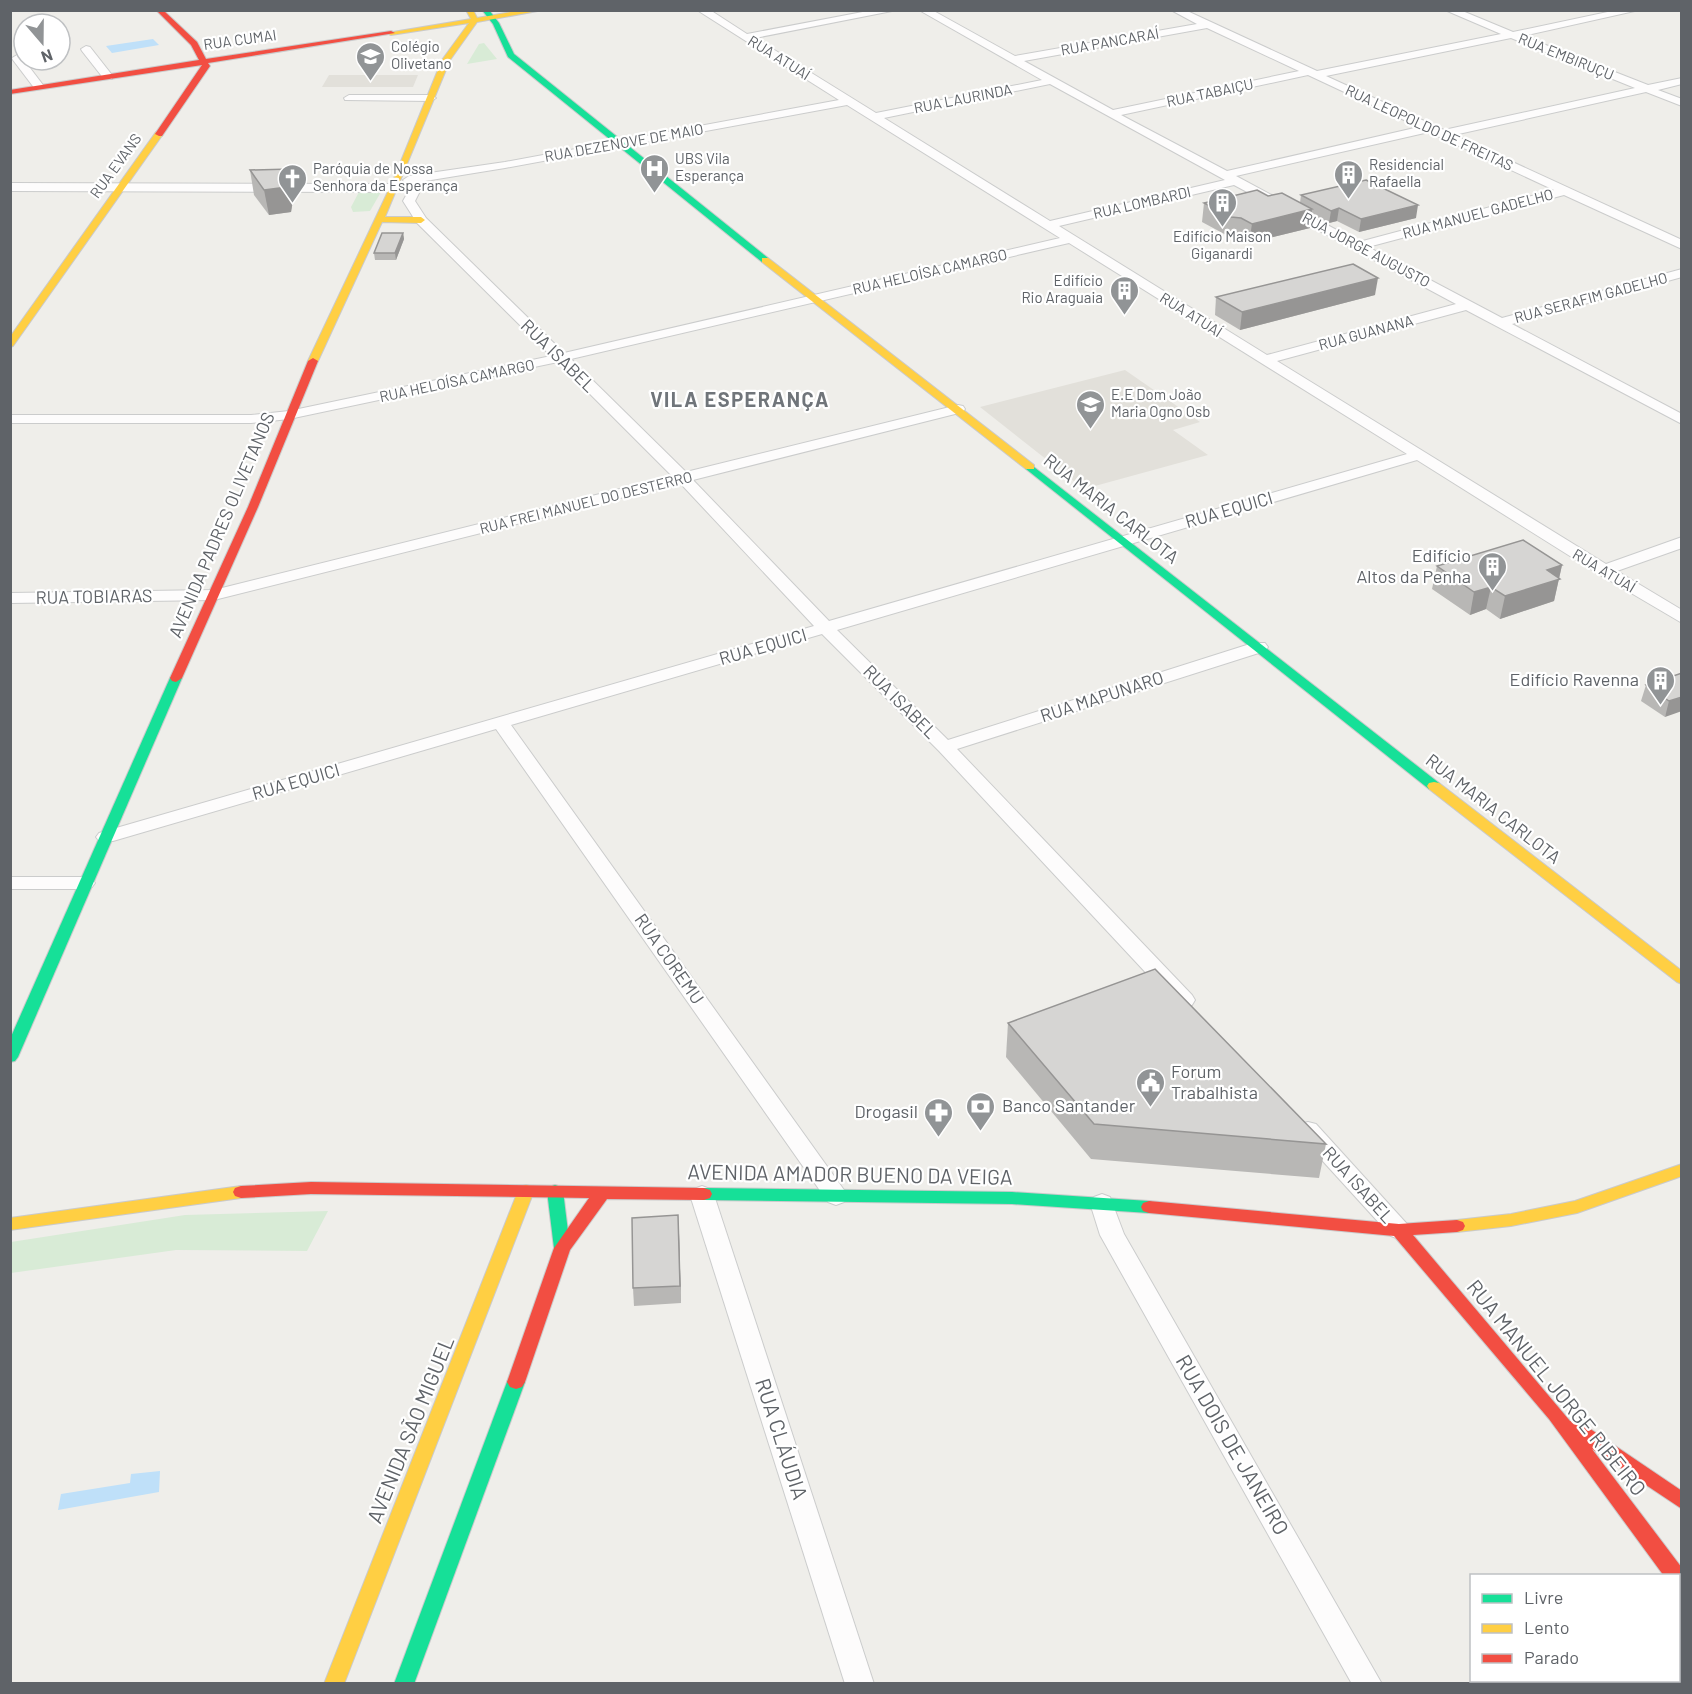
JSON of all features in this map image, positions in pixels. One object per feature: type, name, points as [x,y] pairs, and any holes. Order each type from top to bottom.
[{"type":"street","points":[[159,10],[192,42],[206,61]]},
{"type":"street","name":"RUA CUMAI","points":[[10,92],[206,61],[450,17],[540,10]]},
{"type":"street","name":"RUA ATUAÍ","points":[[702,10],[1682,618]]},
{"type":"street","points":[[746,37],[892,10]]},
{"type":"street","name":"RUA LEOPOLDO DE FREITAS","points":[[1176,10],[1682,245]]},
{"type":"street","name":"RUA EMBIRUÇU","points":[[1449,10],[1682,104]]},
{"type":"street","points":[[1588,10],[1605,16]]},
{"type":"street","name":"RUA TABAIÇU","points":[[1111,114],[1634,10]]},
{"type":"street","name":"RUA JORGE AUGUSTO","points":[[928,11],[1111,114],[1500,323],[1678,414]]},
{"type":"street","points":[[510,13],[518,30]]},
{"type":"street","name":"AVENIDA PADRES OLIVETANOS","points":[[10,1057],[253,507],[320,343],[380,219],[446,60],[480,14]]},
{"type":"street","name":"RUA MARIA CARLOTA","points":[[480,14],[511,54],[521,63],[814,299],[958,409],[1121,541],[1682,979]]},
{"type":"street","name":"RUA PANCARAÍ","points":[[1013,60],[1207,25]]},
{"type":"street","points":[[463,34],[484,37],[504,44]]},
{"type":"street","points":[[520,45],[521,63]]},
{"type":"street","points":[[86,49],[108,76]]},
{"type":"street","name":"RUA EVANS","points":[[10,344],[181,104],[206,61]]},
{"type":"street","points":[[28,72],[38,86]]},
{"type":"street","name":"RUA LAURINDA","points":[[875,117],[1051,81]]},
{"type":"street","points":[[1443,134],[1682,81]]},
{"type":"street","points":[[349,98],[431,98]]},
{"type":"street","name":"RUA DEZENOVE DE MAIO","points":[[10,187],[120,188],[395,184],[849,101]]},
{"type":"street","name":"RUA LOMBARDI","points":[[1048,225],[1430,128]]},
{"type":"street","name":"RUA ISABEL","points":[[420,180],[409,201],[421,220],[684,479],[827,629],[945,747],[1200,1016]]},
{"type":"street","name":"RUA MANUEL GADELHO","points":[[1357,246],[1564,190]]},
{"type":"street","points":[[380,219],[421,220]]},
{"type":"street","points":[[1659,234],[1682,229]]},
{"type":"street","name":"RUA HELOÍSA CAMARGO","points":[[10,419],[251,419],[289,415],[560,358],[1071,239]]},
{"type":"street","name":"RUA SERAFIM GADELHO","points":[[1500,323],[1682,273]]},
{"type":"street","name":"RUA GUANANA","points":[[1264,360],[1468,305]]},
{"type":"street","name":"RUA FREI MANUEL DO DESTERRO","points":[[214,595],[958,409]]},
{"type":"street","name":"RUA EQUICI","points":[[106,837],[1419,455]]},
{"type":"street","points":[[1603,570],[1682,542]]},
{"type":"street","name":"RUA TOBIARAS","points":[[10,598],[214,595]]},
{"type":"street","name":"RUA MAPUNARO","points":[[945,747],[1259,647]]},
{"type":"street","name":"RUA COREMU","points":[[501,723],[836,1196]]},
{"type":"street","points":[[10,884],[85,883]]},
{"type":"street","name":"RUA ISABEL","points":[[1298,1120],[1399,1230]]},
{"type":"street","name":"AVENIDA AMADOR BUENO DA VEIGA","points":[[10,1224],[216,1194],[311,1188],[1012,1198],[1102,1203],[1399,1230],[1443,1228],[1519,1219],[1577,1207],[1682,1170]]},
{"type":"street","name":"AVENIDA SÃO MIGUEL","points":[[334,1683],[526,1191]]},
{"type":"street","points":[[555,1191],[562,1248]]},
{"type":"street","points":[[404,1683],[508,1406],[562,1248],[602,1193]]},
{"type":"street","name":"RUA CLÁUDIA","points":[[702,1195],[860,1683]]},
{"type":"street","name":"RUA DOIS DE JANEIRO","points":[[1102,1203],[1112,1234],[1368,1683]]},
{"type":"street","name":"RUA MANUEL JORGE RIBEIRO","points":[[1399,1230],[1555,1414],[1675,1574]]},
{"type":"street","points":[[1555,1414],[1682,1501]]},
{"type":"shaded area","name":"Colégio Olivetano","points":[[329,75],[418,75],[413,87],[322,87]]},
{"type":"shaded area","name":"E.E Dom João Maria Ogno Osb","points":[[1125,370],[1200,422],[1173,430],[1208,455],[1084,489],[980,407]]},
{"type":"green space","points":[[484,43],[497,59],[467,64],[479,44]]},
{"type":"green space","points":[[359,192],[381,192],[370,211],[353,212],[351,207]]},
{"type":"green space","points":[[328,1211],[307,1251],[176,1250],[11,1273],[11,1242],[185,1215]]},
{"type":"water","points":[[153,39],[159,45],[112,53],[106,46]]},
{"type":"water","points":[[160,1471],[159,1492],[58,1510],[61,1494],[130,1483],[131,1474]]},
{"type":"building","points":[[291,169],[287,187],[264,190],[250,170]]},
{"type":"building","points":[[1366,180],[1418,205],[1361,219],[1339,208],[1331,211],[1301,195]]},
{"type":"building","points":[[1257,190],[1268,196],[1282,193],[1312,209],[1252,224],[1241,218],[1231,217],[1204,203]]},
{"type":"building","points":[[382,233],[403,233],[395,253],[374,253]]},
{"type":"building","points":[[1353,264],[1378,278],[1242,312],[1216,297]]},
{"type":"building","points":[[1523,540],[1562,565],[1547,570],[1560,579],[1505,596],[1491,587],[1474,592],[1437,566]]},
{"type":"building","points":[[1682,673],[1682,697],[1669,701],[1646,685]]},
{"type":"building","name":"Forum Trabalhista","points":[[1155,969],[1326,1144],[1094,1124],[1008,1023]]},
{"type":"building","points":[[678,1215],[680,1286],[633,1288],[632,1218]]},
{"type":"traffic: fast","points":[[485,10],[496,23],[511,55],[765,260]]},
{"type":"traffic: fast","points":[[1030,467],[1434,786]]},
{"type":"traffic: fast","points":[[10,1057],[176,678]]},
{"type":"traffic: fast","points":[[555,1191],[562,1248]]},
{"type":"traffic: fast","points":[[704,1194],[1012,1198],[1149,1207]]},
{"type":"traffic: fast","points":[[404,1684],[516,1382]]},
{"type":"traffic: slow","points":[[313,361],[397,181],[446,60],[474,21],[474,16],[469,10]]},
{"type":"traffic: slow","points":[[391,33],[540,10]]},
{"type":"traffic: slow","points":[[10,344],[159,134]]},
{"type":"traffic: slow","points":[[380,219],[421,220]]},
{"type":"traffic: slow","points":[[765,260],[1030,467]]},
{"type":"traffic: slow","points":[[1434,786],[1682,979]]},
{"type":"traffic: slow","points":[[1457,1226],[1511,1220],[1577,1207],[1682,1170]]},
{"type":"traffic: slow","points":[[334,1684],[526,1191]]},
{"type":"traffic: slow","points":[[10,1224],[241,1192]]},
{"type":"traffic: jam","points":[[159,10],[194,44],[206,66],[159,134]]},
{"type":"traffic: jam","points":[[10,92],[391,33]]},
{"type":"traffic: jam","points":[[176,678],[253,507],[313,361]]},
{"type":"traffic: jam","points":[[241,1192],[311,1188],[704,1194]]},
{"type":"traffic: jam","points":[[516,1382],[562,1248],[602,1193]]},
{"type":"traffic: jam","points":[[1149,1207],[1399,1230],[1457,1226]]},
{"type":"traffic: jam","points":[[1399,1230],[1555,1414],[1675,1574]]},
{"type":"traffic: jam","points":[[1574,1427],[1682,1501]]},
{"type":"place","name":"Colégio Olivetano","points":[[370,82]]},
{"type":"place","name":"UBS Vila Esperança","points":[[654,194]]},
{"type":"place","name":"Residencial Rafaella","points":[[1348,200]]},
{"type":"place","name":"Paróquia de Nossa Senhora da Esperança","points":[[292,204]]},
{"type":"place","name":"Edifício Maison Giganardi","points":[[1222,228]]},
{"type":"place","name":"Edifício Rio Araguaia","points":[[1124,316]]},
{"type":"place","name":"E.E Dom João Maria Ogno Osb","points":[[1090,430]]},
{"type":"place","name":"Edifício Altos da Penha","points":[[1492,592]]},
{"type":"place","name":"Edifício Ravenna","points":[[1660,706]]},
{"type":"place","name":"Forum Trabalhista","points":[[1150,1108]]},
{"type":"place","name":"Banco Santander","points":[[981,1132]]},
{"type":"place","name":"Drogasil","points":[[939,1138]]},
{"type":"district","name":"VILA ESPERANÇA","points":[[740,400]]}]
